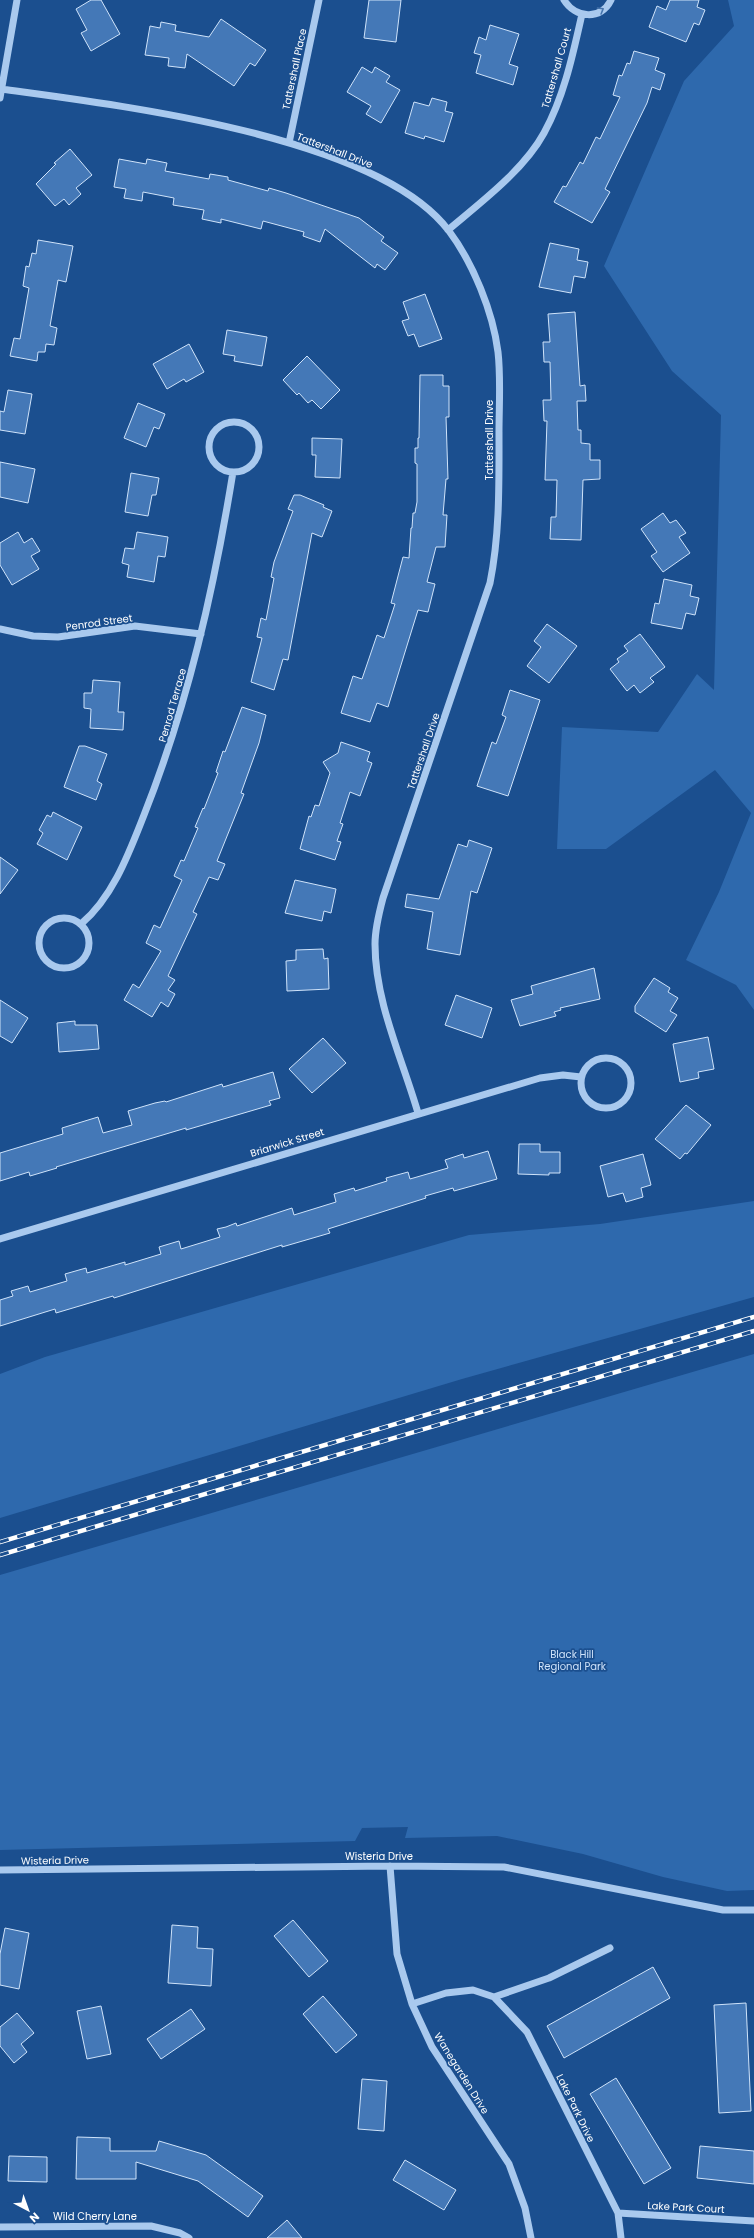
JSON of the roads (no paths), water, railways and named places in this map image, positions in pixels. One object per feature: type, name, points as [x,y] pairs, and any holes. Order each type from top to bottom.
[{"type":"street","points":[[0,98],[17,0]]},
{"type":"street","name":"Tattershall Place","points":[[289,143],[319,0]]},
{"type":"street","points":[[564,0],[571,9],[582,14],[598,13],[605,9],[611,0]]},
{"type":"street","name":"Tattershall Court","points":[[448,230],[522,162],[544,134],[559,100],[582,14]]},
{"type":"street","name":"Tattershall Drive","points":[[1,89],[142,110],[289,143],[361,169],[387,182],[429,211],[448,230],[464,256],[484,298],[495,334],[498,354],[498,526],[490,583],[386,892],[376,930],[376,964],[383,999],[418,1113]]},
{"type":"street","points":[[236,421],[245,423],[257,435],[260,452],[251,466],[244,470],[233,472],[221,469],[215,464],[209,449],[213,433],[219,426],[227,422],[236,421]]},
{"type":"street","name":"Penrod Terrace","points":[[81,924],[104,902],[138,830],[182,709],[219,557],[233,472]]},
{"type":"street","name":"Penrod Street","points":[[0,629],[33,636],[58,638],[135,626],[201,634]]},
{"type":"street","points":[[65,917],[74,919],[81,924],[89,939],[89,948],[80,962],[66,968],[58,968],[44,960],[39,949],[39,937],[42,928],[48,922],[65,917]]},
{"type":"street","points":[[607,1058],[623,1064],[631,1080],[631,1089],[623,1102],[612,1108],[600,1108],[592,1105],[582,1093],[581,1077],[584,1069],[591,1062],[607,1058]]},
{"type":"street","name":"Briarwick Street","points":[[0,1239],[418,1113],[540,1078],[563,1075],[581,1077]]},
{"type":"street","name":"Wisteria Drive","points":[[0,1870],[390,1866],[504,1868],[723,1910],[754,1910]]},
{"type":"street","name":"Wanegarden Drive","points":[[390,1866],[397,1954],[412,2004],[432,2047],[509,2164],[525,2208],[531,2238]]},
{"type":"street","points":[[494,1997],[549,1978],[610,1948]]},
{"type":"street","name":"Lake Park Drive","points":[[412,2004],[446,1993],[473,1990],[494,1997],[528,2032],[618,2213],[621,2238]]},
{"type":"street","name":"Lake Park Court","points":[[618,2213],[754,2221]]},
{"type":"street","name":"Wild Cherry Lane","points":[[0,2227],[151,2226],[180,2233],[189,2238]]},
{"type":"railway","points":[[0,1542],[754,1317]]},
{"type":"railway","points":[[0,1555],[754,1331]]},
{"type":"park label","name":"Black Hill Regional Park","points":[[572,1660]]}]
